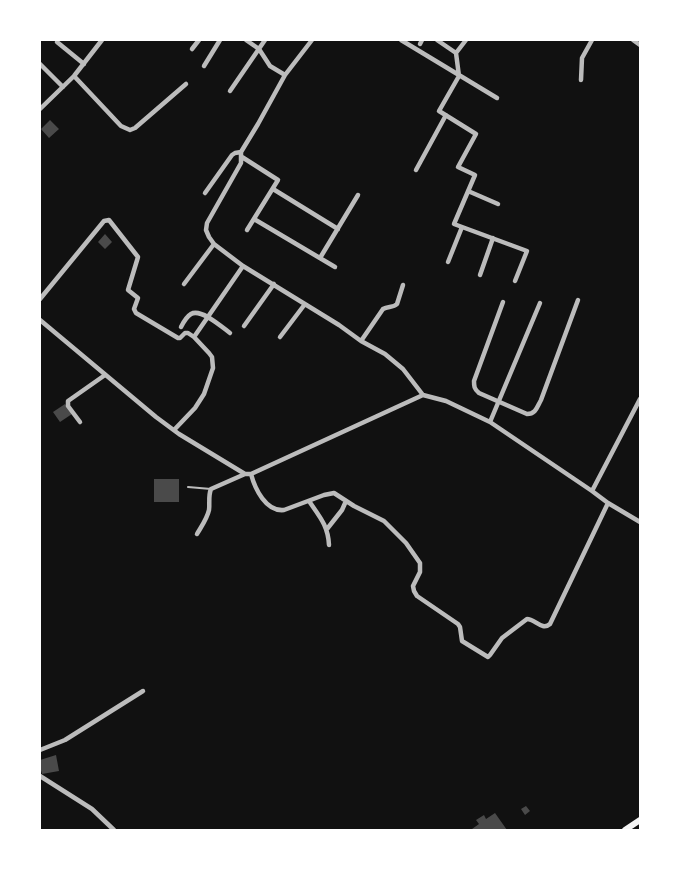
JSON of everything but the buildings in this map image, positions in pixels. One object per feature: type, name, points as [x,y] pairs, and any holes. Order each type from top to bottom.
[{"type":"main road","points":[[625,830],[635,827],[640,820]]},
{"type":"street","points":[[40,109],[74,76],[102,40]]},
{"type":"street","points":[[192,49],[199,40]]},
{"type":"street","points":[[204,66],[220,40]]},
{"type":"street","points":[[246,40],[259,49],[270,66],[284,75]]},
{"type":"street","points":[[230,91],[265,40]]},
{"type":"street","points":[[312,40],[284,75],[241,154],[241,163],[207,223],[206,230],[214,244],[244,266],[339,325],[378,352],[385,354],[403,368],[423,395]]},
{"type":"street","points":[[401,40],[497,98]]},
{"type":"street","points":[[437,40],[456,53]]},
{"type":"street","points":[[466,40],[456,53],[459,76],[439,111],[476,134],[458,167],[475,176],[454,224],[527,251],[515,281]]},
{"type":"street","points":[[581,80],[582,58],[592,40]]},
{"type":"street","points":[[633,40],[640,45]]},
{"type":"street","points":[[57,42],[84,64]]},
{"type":"street","points":[[40,64],[63,87]]},
{"type":"street","points":[[74,76],[121,126],[130,130],[135,128],[186,84]]},
{"type":"street","points":[[416,170],[446,115]]},
{"type":"street","points":[[205,192],[235,152],[241,154],[278,180],[247,230]]},
{"type":"street","points":[[273,189],[338,229]]},
{"type":"street","points":[[468,192],[498,204]]},
{"type":"street","points":[[320,258],[358,195]]},
{"type":"street","points":[[254,218],[335,267]]},
{"type":"street","points":[[40,299],[104,221],[111,222],[138,257],[128,290],[138,298],[134,309],[136,313],[178,338],[186,332],[194,337],[212,357],[213,368],[204,394],[174,430]]},
{"type":"street","points":[[448,262],[462,227]]},
{"type":"street","points":[[480,275],[493,238]]},
{"type":"street","points":[[184,284],[214,244]]},
{"type":"street","points":[[194,337],[244,266]]},
{"type":"street","points":[[244,326],[274,284]]},
{"type":"street","points":[[361,341],[384,309],[397,304],[403,285]]},
{"type":"street","points":[[503,302],[474,381],[474,386],[479,393],[531,414],[541,400],[578,300]]},
{"type":"street","points":[[490,422],[540,303]]},
{"type":"street","points":[[280,338],[305,304]]},
{"type":"street","points":[[181,327],[192,313],[199,313],[215,321],[230,333]]},
{"type":"street","points":[[40,320],[156,417],[174,430],[248,474],[259,493],[273,509],[278,511],[284,510],[334,493],[354,506],[384,521],[406,543],[420,563],[420,572],[413,586],[417,596],[458,624],[462,641],[488,657],[502,638],[527,619],[531,619],[543,627],[550,624],[608,503]]},
{"type":"street","points":[[80,422],[68,406],[68,401],[105,375]]},
{"type":"street","points":[[197,534],[209,509],[208,495],[211,489],[423,395],[446,400],[490,422],[608,503],[640,522]]},
{"type":"street","points":[[592,491],[640,399]]},
{"type":"street","points":[[309,501],[327,529],[329,545]]},
{"type":"street","points":[[327,529],[342,510],[346,501]]},
{"type":"street","points":[[40,750],[65,740],[143,691]]},
{"type":"street","points":[[40,776],[92,809],[114,830]]},
{"type":"lane","points":[[188,487],[211,489]]}]
